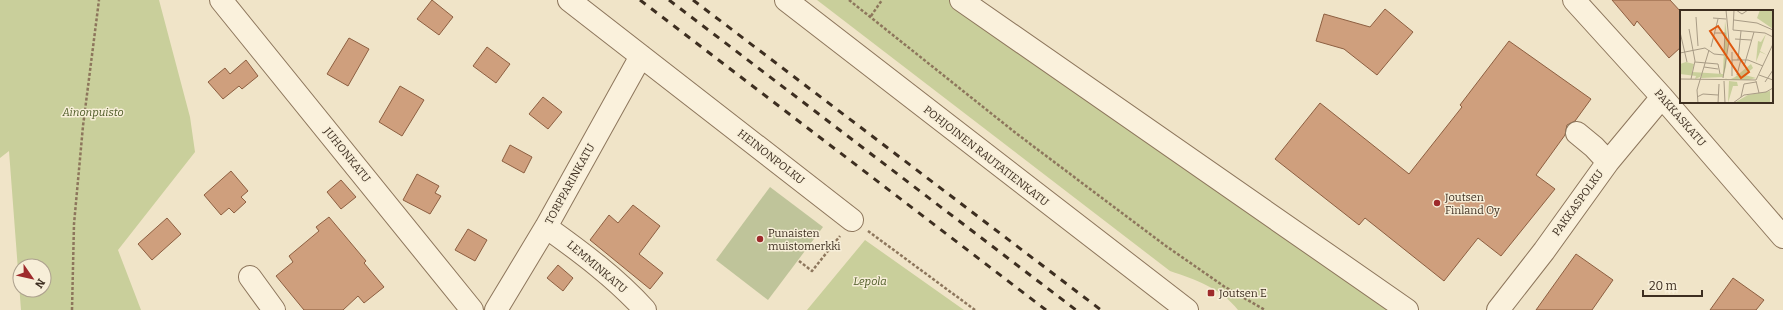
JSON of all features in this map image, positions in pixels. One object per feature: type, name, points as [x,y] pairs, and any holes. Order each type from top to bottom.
[{"type":"street","name":"JUHONKATU","points":[[221,0],[472,310]]},
{"type":"street","name":"HEINONPOLKU","points":[[569,0],[852,220]]},
{"type":"street","name":"POHJOINEN RAUTATIENKATU","points":[[786,0],[1187,310]]},
{"type":"street","points":[[961,0],[1407,310]]},
{"type":"street","name":"PAKKASKATU","points":[[1574,0],[1783,237]]},
{"type":"street","name":"TORPPARINKATU","points":[[496,310],[546,227],[640,56]]},
{"type":"street","name":"PAKKASPOLKU","points":[[1498,310],[1544,251],[1608,162],[1662,98]]},
{"type":"street","points":[[1577,133],[1594,147],[1608,162]]},
{"type":"street","name":"LEMMINKATU","points":[[546,227],[583,253],[634,298],[645,310]]},
{"type":"street","points":[[250,277],[274,310]]},
{"type":"path","points":[[72,310],[74,224],[83,126],[99,0]]},
{"type":"path","points":[[849,0],[871,16],[1017,134],[1166,246],[1225,287],[1264,310]]},
{"type":"path","points":[[871,16],[882,0]]},
{"type":"path","points":[[799,261],[812,271],[852,220],[975,310]]},
{"type":"green space","name":"Ainonpuisto","points":[[0,0],[159,0],[190,117],[195,152],[118,250],[141,310],[21,310],[20,298],[52,298],[52,258],[17,258],[9,151],[0,158]]},
{"type":"green space","points":[[817,0],[954,0],[1389,310],[1238,310],[1231,302],[1216,290],[1198,281],[1170,271]]},
{"type":"green space","points":[[770,187],[823,227],[768,300],[716,260]]},
{"type":"green space","name":"Lepola","points":[[865,240],[964,310],[807,310]]},
{"type":"building","points":[[432,0],[453,17],[439,35],[417,19]]},
{"type":"building","points":[[1612,0],[1670,0],[1680,11],[1680,48],[1669,58],[1637,21],[1634,26]]},
{"type":"building","points":[[1385,9],[1413,32],[1377,75],[1344,49],[1316,41],[1324,14],[1370,27]]},
{"type":"building","points":[[349,38],[369,49],[348,86],[327,74]]},
{"type":"building","name":"Joutsen Finland Oy","points":[[1509,41],[1591,99],[1575,121],[1567,125],[1565,135],[1536,175],[1555,189],[1501,256],[1478,238],[1444,281],[1365,218],[1359,225],[1275,159],[1320,103],[1409,174],[1462,107],[1460,105]]},
{"type":"building","points":[[487,47],[510,64],[496,83],[473,66]]},
{"type":"building","points":[[246,60],[258,76],[242,89],[239,86],[223,99],[208,82],[225,68],[230,74]]},
{"type":"building","points":[[400,86],[424,100],[402,136],[379,122]]},
{"type":"building","points":[[543,97],[562,112],[548,129],[529,114]]},
{"type":"building","points":[[510,145],[532,157],[524,173],[502,161]]},
{"type":"building","points":[[231,171],[248,191],[241,197],[246,202],[234,213],[229,208],[221,215],[204,195]]},
{"type":"building","points":[[417,174],[439,186],[435,193],[441,196],[430,214],[403,200]]},
{"type":"building","points":[[341,180],[356,197],[341,209],[327,192]]},
{"type":"building","points":[[633,205],[660,226],[639,254],[663,273],[650,289],[590,240],[609,215],[618,223]]},
{"type":"building","points":[[329,217],[366,261],[364,263],[384,287],[364,303],[358,296],[343,310],[304,310],[276,276],[293,262],[289,256],[319,231],[316,227]]},
{"type":"building","points":[[167,218],[181,234],[152,260],[138,244]]},
{"type":"building","points":[[468,229],[487,240],[475,261],[455,250]]},
{"type":"building","points":[[1576,254],[1613,280],[1592,310],[1536,310]]},
{"type":"building","points":[[558,265],[573,278],[563,291],[547,278]]},
{"type":"building","points":[[1733,278],[1764,300],[1756,310],[1710,310]]},
{"type":"railway","points":[[640,0],[1046,310]]},
{"type":"railway","points":[[669,0],[1076,310]]},
{"type":"railway","points":[[693,0],[1101,310]]},
{"type":"place","name":"Joutsen Finland Oy","points":[[1437,203]]},
{"type":"place","name":"Punaisten muistomerkki","points":[[760,239]]},
{"type":"place","name":"Joutsen E","points":[[1211,293]]}]
